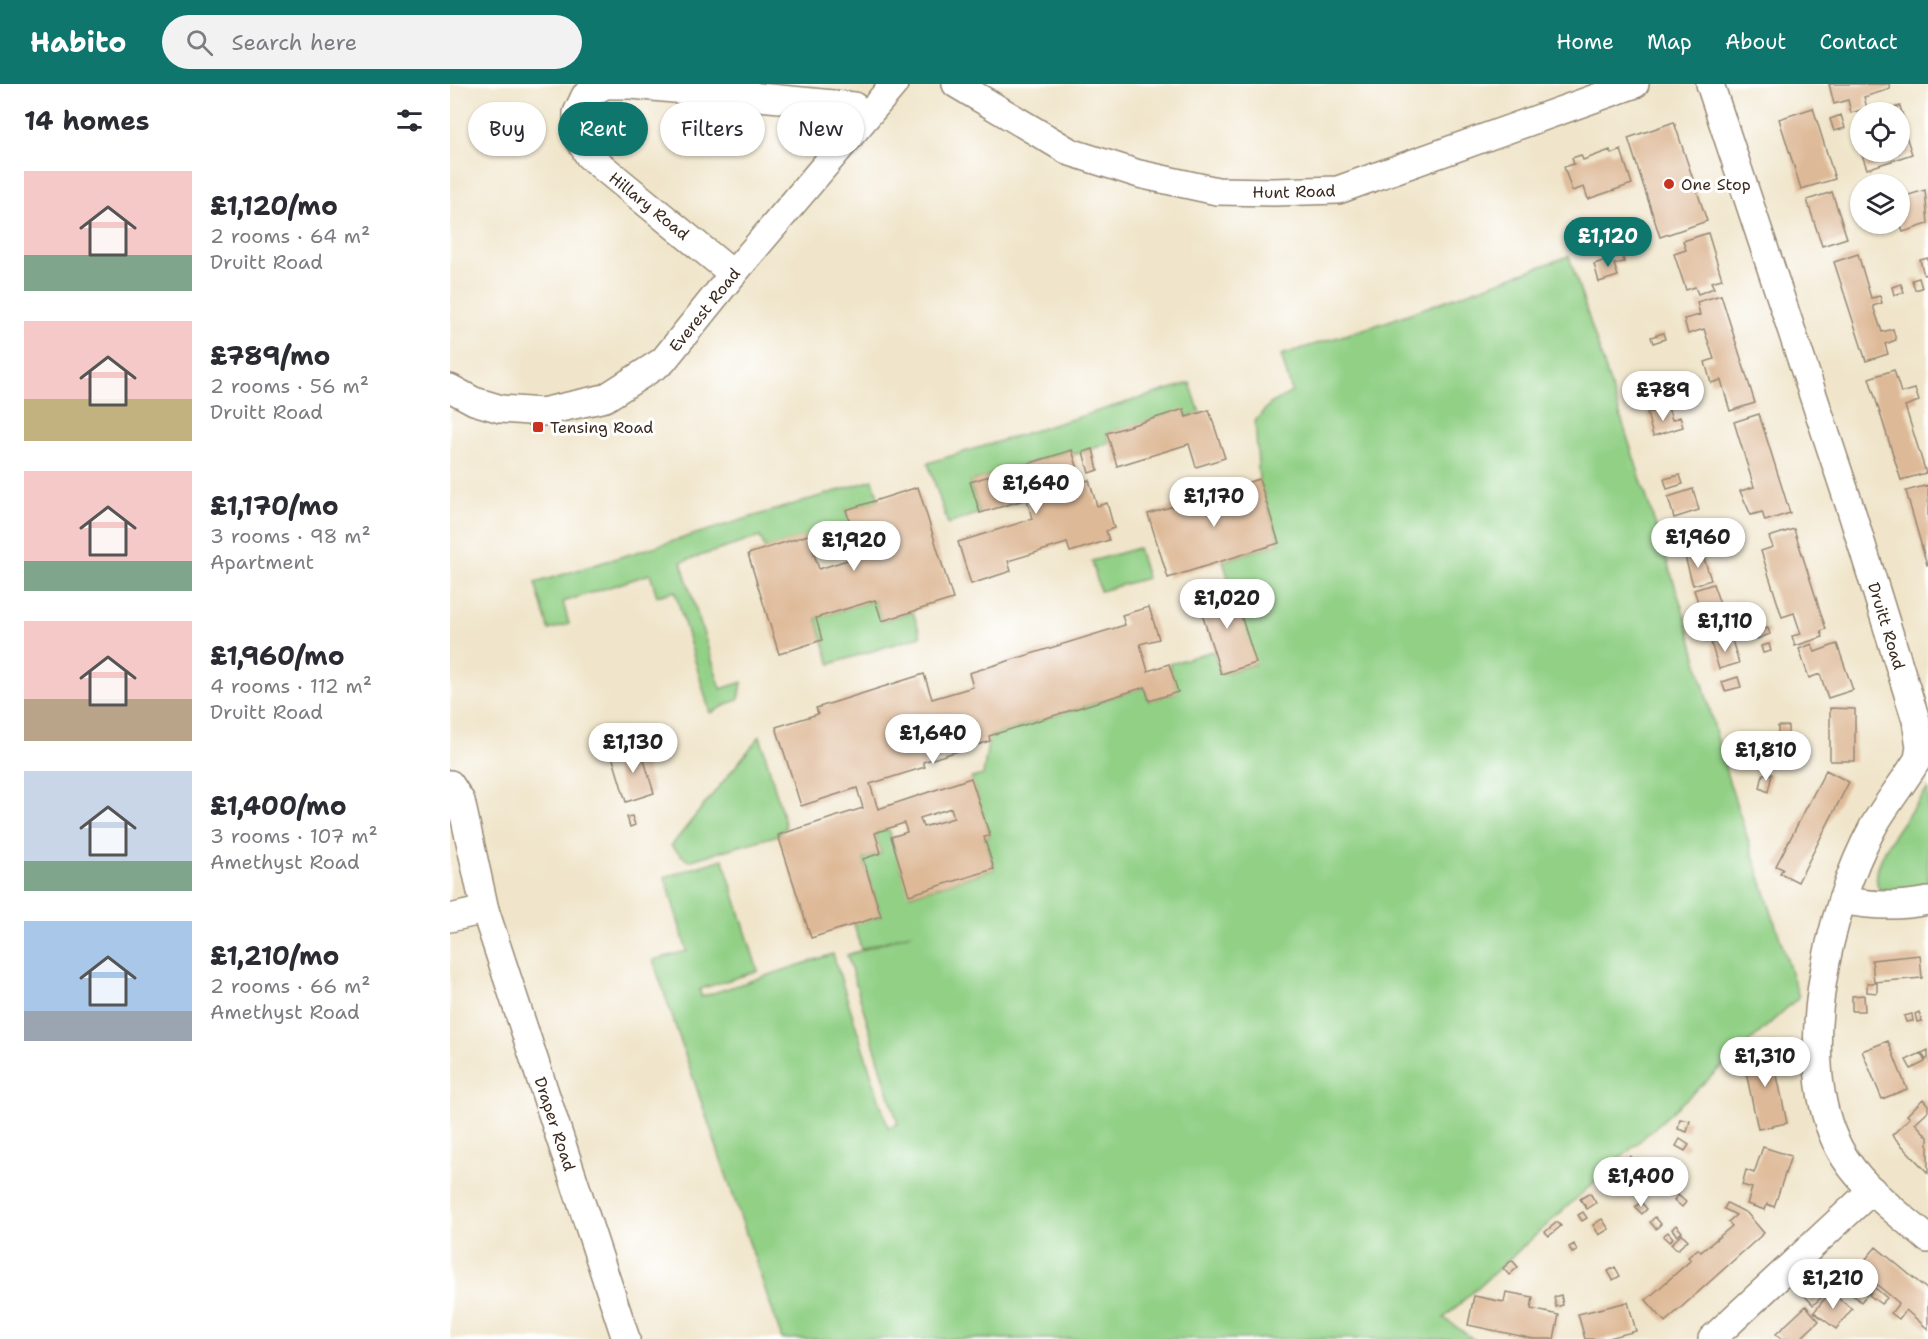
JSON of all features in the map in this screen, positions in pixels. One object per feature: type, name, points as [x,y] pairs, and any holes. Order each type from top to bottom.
[{"type":"street","name":"Everest Road","points":[[450,388],[474,401],[501,409],[542,412],[605,398],[663,361],[733,274],[894,84]]},
{"type":"street","name":"Hunt Road","points":[[956,84],[1070,152],[1139,174],[1217,191],[1274,192],[1338,190],[1620,86]]},
{"type":"street","name":"Druitt Road","points":[[1710,84],[1852,513],[1924,748],[1874,826],[1842,900],[1829,944],[1822,982],[1819,1053],[1825,1108],[1839,1148],[1872,1190],[1928,1239]]},
{"type":"street","name":"Hillary Road","points":[[733,274],[589,156],[577,136],[577,113],[585,96],[605,85],[632,85],[854,106],[866,116]]},
{"type":"street","name":"Draper Road","points":[[450,784],[460,801],[485,910],[626,1339]]},
{"type":"street","points":[[1842,900],[1867,905],[1890,906],[1928,901]]},
{"type":"street","points":[[450,918],[485,910]]},
{"type":"street","points":[[1712,1339],[1872,1190]]},
{"type":"green space","points":[[1569,256],[1687,623],[1727,775],[1799,997],[1444,1318],[1473,1339],[782,1339],[653,960],[687,951],[665,877],[723,859],[758,971],[700,989],[701,997],[833,954],[888,1127],[898,1124],[847,955],[913,933],[861,949],[854,924],[881,916],[863,859],[881,853],[875,833],[888,828],[910,895],[994,869],[984,837],[990,836],[971,778],[983,775],[989,736],[1145,687],[1149,701],[1177,692],[1169,664],[1213,651],[1221,674],[1255,664],[1223,561],[1279,543],[1259,479],[1255,421],[1270,404],[1292,392],[1281,355],[1383,323]]},
{"type":"green space","points":[[1190,383],[1200,413],[1186,417],[1184,410],[1107,433],[1110,443],[1073,455],[1071,450],[970,482],[980,513],[948,524],[928,463]]},
{"type":"green space","points":[[873,480],[879,500],[846,510],[850,523],[765,549],[760,537],[681,562],[721,689],[742,682],[739,699],[710,713],[675,591],[657,596],[650,574],[563,602],[569,624],[549,630],[535,583]]},
{"type":"green space","points":[[1138,548],[1147,578],[1100,591],[1092,561]]},
{"type":"green space","points":[[875,600],[882,621],[913,612],[921,636],[830,664],[816,618]]},
{"type":"green space","points":[[760,736],[786,827],[778,835],[688,861],[671,846]]},
{"type":"green space","points":[[1928,789],[1928,887],[1900,891],[1879,889],[1876,878],[1884,852],[1902,823]]},
{"type":"building","points":[[1829,84],[1889,84],[1890,89],[1864,97],[1865,102],[1850,102],[1850,109],[1848,100],[1834,104]]},
{"type":"building","points":[[1813,108],[1835,179],[1801,189],[1779,119]]},
{"type":"building","points":[[1841,115],[1845,128],[1834,131],[1830,119]]},
{"type":"building","name":"One Stop","points":[[1674,122],[1707,221],[1660,237],[1628,138]]},
{"type":"building","points":[[1610,150],[1611,154],[1621,150],[1632,184],[1588,199],[1584,187],[1572,191],[1564,167],[1574,164],[1572,158],[1581,155],[1583,160]]},
{"type":"building","points":[[1865,162],[1888,162],[1867,169]]},
{"type":"building","points":[[1925,190],[1928,224],[1910,230],[1910,195]]},
{"type":"building","points":[[1832,192],[1847,238],[1822,246],[1807,200]]},
{"type":"building","points":[[1708,233],[1722,279],[1711,282],[1714,288],[1698,294],[1695,287],[1686,290],[1674,254],[1686,250],[1683,241]]},
{"type":"building","points":[[1858,254],[1871,298],[1880,296],[1882,303],[1873,306],[1882,332],[1893,329],[1896,340],[1885,344],[1888,354],[1866,361],[1834,262]]},
{"type":"building","points":[[1622,255],[1624,262],[1614,264],[1618,276],[1599,282],[1594,264]]},
{"type":"building","points":[[1928,258],[1928,274],[1924,275],[1920,260]]},
{"type":"building","points":[[1919,278],[1922,288],[1915,290],[1912,280]]},
{"type":"building","points":[[1901,284],[1904,292],[1894,295],[1892,287]]},
{"type":"building","points":[[1721,295],[1755,403],[1730,411],[1721,380],[1711,383],[1705,362],[1714,359],[1704,329],[1688,334],[1684,319],[1700,315],[1697,302]]},
{"type":"building","points":[[1663,333],[1665,339],[1653,343],[1651,337]]},
{"type":"building","points":[[1894,370],[1901,393],[1915,389],[1919,401],[1905,406],[1926,473],[1901,480],[1869,378]]},
{"type":"building","points":[[1668,407],[1672,420],[1680,417],[1683,427],[1653,436],[1647,413]]},
{"type":"building","points":[[1184,409],[1186,417],[1209,410],[1225,458],[1196,467],[1189,444],[1117,466],[1107,433]]},
{"type":"building","points":[[1759,414],[1790,513],[1765,521],[1762,512],[1751,515],[1740,491],[1754,487],[1734,422]]},
{"type":"building","points":[[1093,449],[1098,470],[1089,473],[1083,452]]},
{"type":"building","points":[[1072,450],[1082,482],[1089,480],[1097,506],[1107,503],[1114,528],[1106,531],[1109,540],[1070,552],[1067,543],[1008,561],[1011,571],[971,584],[958,542],[1032,519],[1027,499],[980,513],[970,482]]},
{"type":"building","points":[[1680,475],[1683,484],[1667,489],[1664,479]]},
{"type":"building","points":[[1259,479],[1279,543],[1168,578],[1148,514]]},
{"type":"building","points":[[1928,485],[1928,564],[1927,565],[1906,491]]},
{"type":"building","points":[[918,487],[953,599],[882,621],[875,600],[816,618],[822,640],[779,654],[748,554],[808,535],[819,569],[860,556],[846,510]]},
{"type":"building","points":[[1693,489],[1699,510],[1674,518],[1668,497]]},
{"type":"building","points":[[1702,525],[1706,536],[1689,542],[1685,531]]},
{"type":"building","points":[[1794,529],[1826,629],[1821,631],[1823,637],[1795,646],[1792,636],[1801,634],[1794,613],[1782,617],[1761,551],[1773,547],[1769,537]]},
{"type":"building","points":[[1702,552],[1711,580],[1693,585],[1685,557]]},
{"type":"building","points":[[1713,584],[1721,607],[1702,614],[1694,590]]},
{"type":"building","points":[[1232,587],[1256,663],[1221,674],[1197,598]]},
{"type":"building","points":[[1735,604],[1737,612],[1726,615],[1724,607]]},
{"type":"building","points":[[1149,607],[1159,639],[1140,644],[1148,671],[1169,664],[1178,692],[1149,701],[1145,687],[989,736],[990,741],[923,762],[925,767],[870,784],[878,809],[971,778],[990,836],[984,837],[994,869],[909,895],[891,837],[907,832],[904,823],[875,833],[881,853],[863,859],[881,916],[811,938],[778,835],[863,808],[857,788],[801,806],[776,727],[818,714],[816,708],[924,674],[932,699],[973,687],[969,673],[1125,625],[1122,615]],"holes":[[[951,808],[954,818],[923,827],[920,818]]]},
{"type":"building","points":[[1738,616],[1743,630],[1708,641],[1704,627]]},
{"type":"building","points":[[1768,628],[1770,634],[1757,639],[1755,632]]},
{"type":"building","points":[[1731,637],[1739,663],[1719,669],[1711,643]]},
{"type":"building","points":[[1769,644],[1771,651],[1763,653],[1761,646]]},
{"type":"building","points":[[1812,644],[1815,652],[1837,644],[1853,690],[1828,698],[1820,674],[1809,678],[1799,649]]},
{"type":"building","points":[[1738,677],[1741,687],[1725,691],[1722,682]]},
{"type":"building","points":[[1830,708],[1855,709],[1855,761],[1830,761]]},
{"type":"building","points":[[1778,726],[1788,726],[1788,736],[1778,736]]},
{"type":"building","points":[[640,747],[654,793],[626,802],[612,756]]},
{"type":"building","points":[[1826,770],[1849,782],[1798,882],[1780,873],[1783,869],[1776,866]]},
{"type":"building","points":[[1763,774],[1772,774],[1768,792],[1760,788]]},
{"type":"building","points":[[632,816],[635,825],[630,827],[627,817]]},
{"type":"building","points":[[1920,955],[1922,978],[1874,982],[1872,960]]},
{"type":"building","points":[[1867,983],[1877,983],[1877,993],[1867,992]]},
{"type":"building","points":[[1864,995],[1865,1011],[1852,1011],[1852,996]]},
{"type":"building","points":[[1919,1012],[1922,1021],[1917,1022],[1915,1014]]},
{"type":"building","points":[[1912,1014],[1913,1021],[1906,1022],[1904,1016]]},
{"type":"building","points":[[1888,1041],[1907,1089],[1882,1099],[1862,1051]]},
{"type":"building","points":[[1771,1047],[1787,1123],[1758,1129],[1742,1053]]},
{"type":"building","points":[[1928,1050],[1928,1058],[1926,1060],[1922,1053]]},
{"type":"building","points":[[1921,1053],[1925,1062],[1911,1069],[1906,1060]]},
{"type":"building","points":[[1923,1099],[1928,1105],[1928,1111],[1915,1123],[1928,1137],[1928,1173],[1892,1135],[1910,1118],[1907,1115]]},
{"type":"building","points":[[1680,1119],[1690,1121],[1687,1132],[1678,1129]]},
{"type":"building","points":[[1680,1139],[1689,1145],[1685,1151],[1676,1146]]},
{"type":"building","points":[[1763,1147],[1791,1156],[1774,1207],[1767,1204],[1765,1210],[1747,1204],[1752,1188],[1742,1185],[1746,1170],[1754,1173]]},
{"type":"building","points":[[1630,1156],[1641,1167],[1634,1173],[1623,1162]]},
{"type":"building","points":[[1620,1162],[1628,1171],[1623,1175],[1615,1167]]},
{"type":"building","points":[[1662,1182],[1668,1189],[1664,1193],[1657,1186]]},
{"type":"building","points":[[1590,1193],[1596,1203],[1587,1209],[1580,1199]]},
{"type":"building","points":[[1678,1195],[1686,1202],[1682,1207],[1674,1200]]},
{"type":"building","points":[[1641,1202],[1647,1209],[1642,1214],[1635,1207]]},
{"type":"building","points":[[1727,1203],[1747,1213],[1764,1233],[1665,1322],[1646,1300],[1691,1260],[1688,1257],[1698,1249],[1701,1252],[1732,1226],[1728,1222],[1736,1215],[1724,1209]]},
{"type":"building","points":[[1583,1212],[1587,1218],[1582,1221],[1578,1215]]},
{"type":"building","points":[[1655,1217],[1661,1224],[1656,1229],[1650,1222]]},
{"type":"building","points":[[1602,1219],[1609,1229],[1599,1235],[1593,1225]]},
{"type":"building","points":[[1557,1222],[1561,1226],[1549,1236],[1545,1232]]},
{"type":"building","points":[[1676,1225],[1682,1232],[1677,1236],[1672,1229]]},
{"type":"building","points":[[1668,1232],[1673,1238],[1669,1242],[1663,1236]]},
{"type":"building","points":[[1682,1234],[1688,1240],[1677,1250],[1671,1244]]},
{"type":"building","points":[[1574,1244],[1577,1251],[1572,1253],[1569,1247]]},
{"type":"building","points":[[1876,1247],[1928,1290],[1928,1329],[1906,1310],[1899,1319],[1891,1313],[1899,1303],[1876,1284],[1861,1302],[1845,1288],[1852,1280],[1847,1276],[1856,1266],[1858,1268]]},
{"type":"building","points":[[1512,1260],[1518,1267],[1509,1275],[1503,1268]]},
{"type":"building","points":[[1823,1266],[1833,1276],[1818,1291],[1823,1296],[1813,1305],[1798,1288]]},
{"type":"building","points":[[1615,1267],[1620,1276],[1613,1280],[1608,1271]]},
{"type":"building","points":[[1875,1288],[1887,1298],[1881,1304],[1869,1295]]},
{"type":"building","points":[[1506,1292],[1533,1297],[1531,1309],[1559,1315],[1554,1339],[1534,1339],[1468,1325],[1474,1296],[1504,1302]]},
{"type":"building","points":[[1830,1292],[1852,1309],[1836,1329],[1814,1312]]},
{"type":"building","points":[[1561,1295],[1563,1305],[1556,1307],[1554,1297]]},
{"type":"building","points":[[1628,1302],[1636,1331],[1605,1339],[1585,1339],[1578,1314]]},
{"type":"building","points":[[1806,1306],[1819,1321],[1800,1339],[1781,1339],[1776,1334]]},
{"type":"place","name":"One Stop","points":[[1669,184]]},
{"type":"place","name":"Tensing Road","points":[[538,427]]}]
